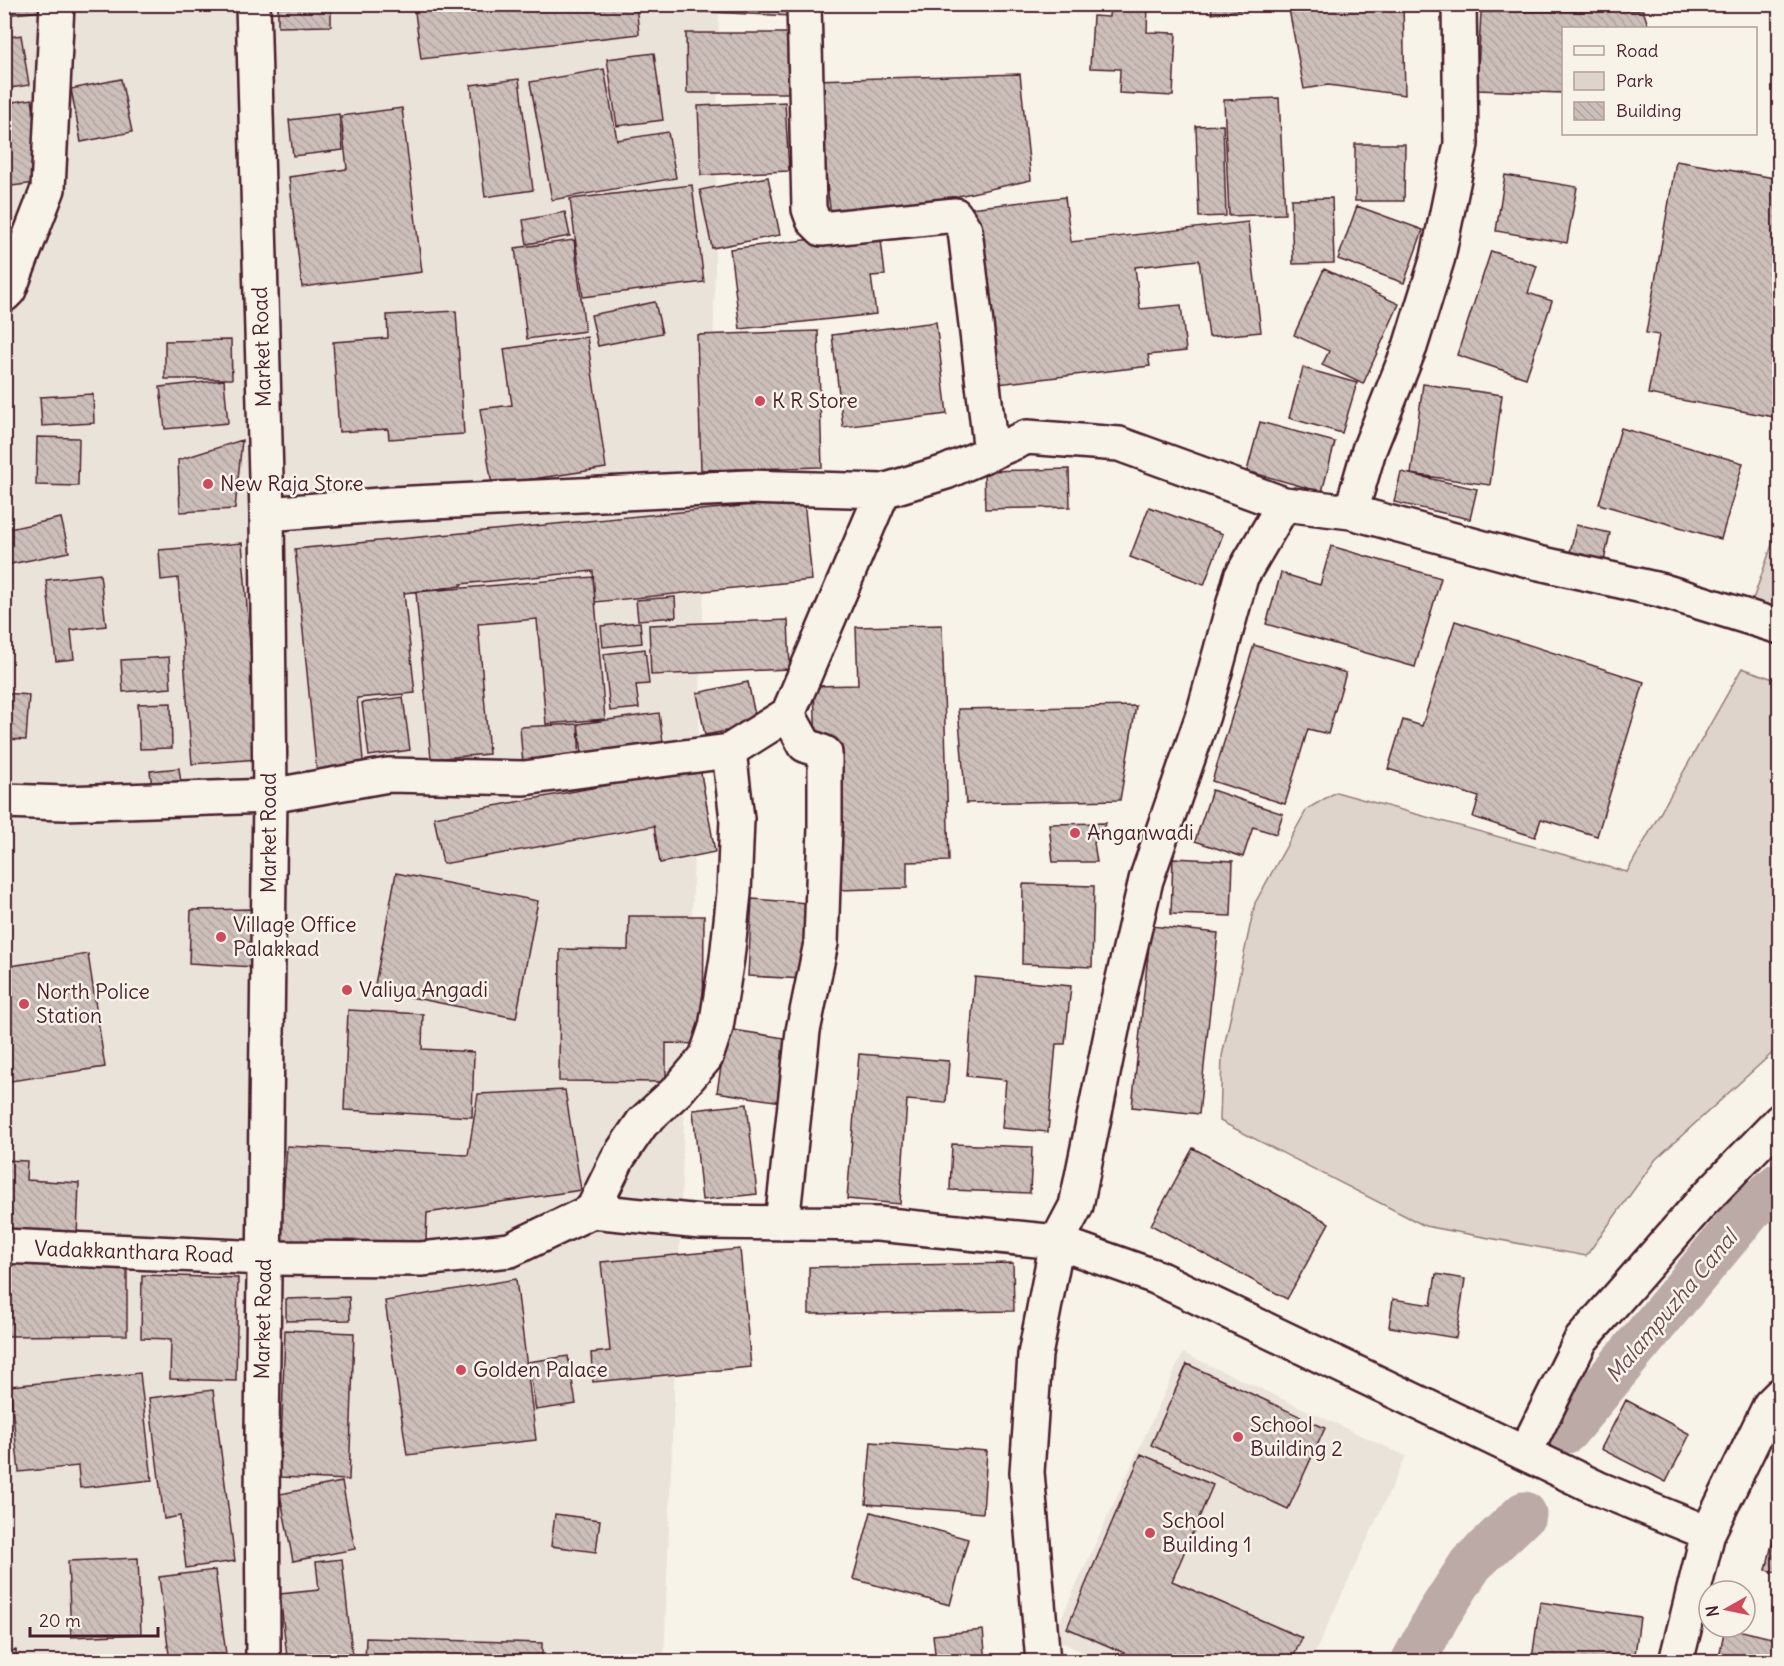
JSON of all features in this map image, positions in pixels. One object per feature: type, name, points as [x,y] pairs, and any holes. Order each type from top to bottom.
[{"type":"street","points":[[4,295],[9,290],[48,189],[57,4]]},
{"type":"street","name":"Market Road","points":[[253,4],[267,514],[270,796],[264,1258],[263,1662]]},
{"type":"street","points":[[804,4],[809,209],[813,220],[822,229],[955,215],[965,230],[991,453]]},
{"type":"street","points":[[1351,512],[1369,450],[1410,347],[1438,257],[1461,144],[1459,4]]},
{"type":"street","points":[[267,514],[392,504],[749,487],[883,491],[946,472],[1027,437],[1119,444],[1284,504],[1351,512],[1539,563],[1660,590],[1779,627]]},
{"type":"street","points":[[4,801],[64,803],[270,796],[388,775],[524,778],[729,751],[788,714],[883,491]]},
{"type":"street","points":[[1043,1662],[1027,1472],[1035,1355],[1057,1242],[1076,1206],[1118,1000],[1146,880],[1203,715],[1242,577],[1284,504]]},
{"type":"street","points":[[782,1223],[803,1031],[821,943],[825,826],[825,753],[805,745],[788,714]]},
{"type":"street","points":[[729,751],[737,819],[734,893],[716,1027],[706,1057],[678,1090],[642,1124],[618,1158],[592,1211],[701,1222],[878,1224],[1057,1242],[1156,1277],[1598,1488],[1708,1533]]},
{"type":"street","points":[[1525,1453],[1581,1340],[1700,1204],[1779,1121]]},
{"type":"street","name":"Vadakkanthara Road","points":[[4,1246],[264,1258],[421,1259],[510,1250],[592,1211]]},
{"type":"street","points":[[1676,1662],[1708,1533],[1770,1405],[1779,1395]]},
{"type":"shaded area","name":"Valiya Angadi","points":[[5,5],[719,5],[714,319],[664,1661],[5,1662]]},
{"type":"shaded area","points":[[1183,1353],[1406,1456],[1311,1661],[1102,1661],[1052,1638]]},
{"type":"green space","points":[[1779,525],[1779,610],[1752,602]]},
{"type":"green space","points":[[1742,668],[1779,681],[1779,1047],[1656,1159],[1586,1256],[1425,1226],[1220,1121],[1222,1056],[1255,903],[1307,809],[1336,792],[1627,872]]},
{"type":"building","points":[[4,4],[42,4],[43,11],[4,15]]},
{"type":"building","points":[[278,4],[331,4],[331,26],[278,27]]},
{"type":"building","points":[[414,4],[636,4],[639,34],[421,59]]},
{"type":"building","points":[[687,4],[793,4],[792,16],[687,11]]},
{"type":"building","points":[[1110,4],[1148,4],[1147,32],[1176,33],[1173,96],[1119,93],[1120,69],[1090,68],[1093,16],[1109,17]]},
{"type":"building","points":[[1211,4],[1283,4],[1212,14]]},
{"type":"building","points":[[1288,4],[1403,4],[1405,95],[1328,85],[1304,89]]},
{"type":"building","points":[[1673,4],[1717,4],[1715,8],[1673,11]]},
{"type":"building","points":[[1643,10],[1649,27],[1562,27],[1562,93],[1477,90],[1481,12]]},
{"type":"building","points":[[686,33],[788,33],[788,93],[687,93]]},
{"type":"building","points":[[21,35],[29,85],[4,89],[4,38]]},
{"type":"building","points":[[654,53],[663,120],[617,126],[607,59]]},
{"type":"building","points":[[604,69],[617,140],[668,132],[676,178],[552,200],[530,82]]},
{"type":"building","points":[[1020,74],[1031,180],[832,224],[814,80]]},
{"type":"building","points":[[121,79],[132,132],[81,142],[71,89]]},
{"type":"building","points":[[519,79],[533,190],[485,197],[471,85]]},
{"type":"building","points":[[1279,98],[1285,214],[1229,216],[1224,100]]},
{"type":"building","points":[[32,99],[43,182],[4,187],[4,142],[11,141],[7,103]]},
{"type":"building","points":[[785,102],[789,171],[701,175],[698,106]]},
{"type":"building","points":[[402,108],[422,272],[302,287],[289,177],[347,169],[341,116]]},
{"type":"building","points":[[339,114],[343,150],[293,156],[289,120]]},
{"type":"building","points":[[1223,125],[1226,216],[1199,217],[1196,126]]},
{"type":"building","points":[[1355,144],[1405,144],[1404,201],[1355,201]]},
{"type":"building","points":[[1676,161],[1780,179],[1780,418],[1648,394],[1659,335],[1646,333]]},
{"type":"building","points":[[1505,175],[1577,187],[1567,243],[1496,231]]},
{"type":"building","points":[[768,177],[780,235],[712,248],[700,190]]},
{"type":"building","points":[[692,185],[704,282],[583,297],[570,199]]},
{"type":"building","points":[[1065,197],[1071,242],[1248,222],[1261,332],[1209,337],[1199,260],[1135,267],[1140,309],[1181,305],[1186,351],[1148,355],[1150,366],[990,385],[970,208]]},
{"type":"building","points":[[1332,198],[1334,263],[1293,264],[1291,199]]},
{"type":"building","points":[[1357,206],[1423,230],[1404,283],[1338,259]]},
{"type":"building","points":[[565,212],[570,236],[527,244],[523,220]]},
{"type":"building","points":[[880,231],[885,275],[871,276],[876,314],[740,329],[730,249]]},
{"type":"building","points":[[574,240],[585,331],[527,339],[515,248]]},
{"type":"building","points":[[1491,251],[1537,266],[1528,293],[1552,301],[1526,378],[1457,355]]},
{"type":"building","points":[[1324,269],[1399,304],[1363,384],[1322,365],[1329,351],[1294,335]]},
{"type":"building","points":[[655,302],[662,333],[598,346],[591,315]]},
{"type":"building","points":[[456,311],[464,434],[389,439],[388,429],[339,432],[333,342],[388,338],[387,315]]},
{"type":"building","points":[[936,322],[947,414],[843,427],[832,335]]},
{"type":"building","name":"K R Store","points":[[818,331],[822,467],[701,470],[697,335]]},
{"type":"building","points":[[587,337],[606,468],[492,485],[480,409],[512,405],[504,349]]},
{"type":"building","points":[[231,340],[232,379],[165,379],[165,341]]},
{"type":"building","points":[[1303,368],[1357,383],[1342,433],[1289,418]]},
{"type":"building","points":[[224,380],[228,423],[165,429],[160,387]]},
{"type":"building","points":[[1423,384],[1502,395],[1490,485],[1411,474]]},
{"type":"building","points":[[93,394],[94,423],[42,426],[40,397]]},
{"type":"building","points":[[1260,422],[1335,442],[1322,492],[1247,471]]},
{"type":"building","points":[[1621,428],[1743,463],[1721,539],[1599,504]]},
{"type":"building","points":[[37,437],[79,438],[78,486],[36,485]]},
{"type":"building","name":"New Raja Store","points":[[242,440],[235,509],[180,512],[178,460]]},
{"type":"building","points":[[1069,469],[1070,507],[985,509],[984,471]]},
{"type":"building","points":[[1401,472],[1477,489],[1470,519],[1394,502]]},
{"type":"building","points":[[804,500],[812,580],[595,602],[593,571],[461,584],[461,586],[404,593],[415,693],[357,698],[364,770],[317,775],[295,549]]},
{"type":"building","points":[[1149,507],[1223,534],[1204,585],[1130,557]]},
{"type":"building","points":[[61,518],[69,552],[6,565],[4,530]]},
{"type":"building","points":[[1576,525],[1610,533],[1602,570],[1568,562]]},
{"type":"building","points":[[242,543],[259,759],[192,764],[178,578],[161,580],[159,550]]},
{"type":"building","points":[[1331,546],[1441,578],[1415,667],[1266,624],[1281,573],[1320,585]]},
{"type":"building","points":[[100,574],[106,626],[71,630],[74,659],[56,661],[46,580]]},
{"type":"building","points":[[593,577],[605,719],[546,724],[537,619],[478,624],[489,754],[431,759],[416,592]]},
{"type":"building","points":[[675,597],[676,617],[638,620],[636,600]]},
{"type":"building","points":[[788,620],[790,669],[651,675],[649,625]]},
{"type":"building","points":[[1455,621],[1644,682],[1597,836],[1541,819],[1535,837],[1473,817],[1479,797],[1388,769],[1403,720],[1422,726]]},
{"type":"building","points":[[640,622],[642,643],[603,647],[601,626]]},
{"type":"building","points":[[942,625],[949,861],[907,862],[907,888],[838,890],[816,748],[814,686],[858,685],[856,627]]},
{"type":"building","points":[[1254,645],[1346,673],[1328,734],[1308,729],[1285,804],[1212,781]]},
{"type":"building","points":[[645,649],[649,684],[636,685],[639,708],[610,711],[604,654]]},
{"type":"building","points":[[169,657],[171,688],[123,692],[121,660]]},
{"type":"building","points":[[748,682],[757,725],[705,735],[697,693]]},
{"type":"building","points":[[4,693],[29,695],[26,740],[4,739]]},
{"type":"building","points":[[403,697],[410,750],[369,756],[362,703]]},
{"type":"building","points":[[171,703],[172,748],[140,749],[138,704]]},
{"type":"building","points":[[1136,706],[1120,800],[966,803],[958,709]]},
{"type":"building","points":[[659,713],[664,750],[583,760],[578,724]]},
{"type":"building","points":[[578,724],[580,761],[523,765],[520,727]]},
{"type":"building","points":[[179,768],[182,791],[153,795],[150,771]]},
{"type":"building","points":[[700,768],[715,852],[660,863],[654,826],[443,864],[434,817]]},
{"type":"building","points":[[1212,790],[1283,814],[1276,834],[1253,827],[1243,857],[1195,841]]},
{"type":"building","name":"Anganwadi","points":[[1106,823],[1094,843],[1097,862],[1053,862],[1049,824]]},
{"type":"building","points":[[1173,858],[1233,861],[1231,916],[1171,914]]},
{"type":"building","points":[[396,873],[538,901],[516,1018],[374,990]]},
{"type":"building","points":[[1023,884],[1094,886],[1092,967],[1022,964]]},
{"type":"building","points":[[752,899],[808,903],[804,979],[748,976]]},
{"type":"building","name":"Village Office Palakkad","points":[[252,909],[253,967],[189,963],[191,910]]},
{"type":"building","points":[[629,916],[704,916],[703,1044],[666,1043],[666,1082],[559,1081],[560,949],[628,950]]},
{"type":"building","points":[[1151,926],[1218,933],[1199,1114],[1132,1107]]},
{"type":"building","points":[[88,954],[105,1067],[4,1082],[4,967]]},
{"type":"building","points":[[975,977],[1071,986],[1065,1044],[1056,1044],[1048,1132],[1002,1128],[1006,1080],[967,1076]]},
{"type":"building","points":[[348,1010],[423,1014],[422,1049],[474,1052],[472,1117],[344,1110]]},
{"type":"building","points":[[727,1029],[791,1039],[781,1102],[717,1092]]},
{"type":"building","points":[[859,1054],[949,1061],[946,1103],[907,1100],[900,1204],[847,1199]]},
{"type":"building","points":[[565,1090],[581,1190],[427,1213],[426,1241],[281,1245],[287,1146],[468,1155],[478,1094]]},
{"type":"building","points":[[747,1104],[757,1194],[702,1200],[693,1110]]},
{"type":"building","points":[[952,1144],[1032,1147],[1030,1193],[950,1190]]},
{"type":"building","points":[[1193,1148],[1329,1223],[1287,1299],[1151,1225]]},
{"type":"building","points":[[4,1160],[27,1161],[26,1180],[79,1183],[77,1237],[4,1234]]},
{"type":"building","points":[[740,1249],[751,1367],[593,1382],[591,1353],[610,1351],[601,1262]]},
{"type":"building","points":[[127,1262],[127,1335],[4,1336],[4,1263]]},
{"type":"building","points":[[1013,1263],[1014,1311],[809,1314],[809,1267]]},
{"type":"building","points":[[1436,1274],[1465,1279],[1456,1338],[1389,1327],[1393,1299],[1431,1305]]},
{"type":"building","points":[[142,1275],[238,1278],[236,1381],[170,1379],[171,1339],[141,1338]]},
{"type":"building","name":"Golden Palace","points":[[516,1279],[536,1440],[407,1455],[385,1301]]},
{"type":"building","points":[[349,1297],[350,1320],[286,1321],[286,1299]]},
{"type":"building","points":[[285,1330],[354,1333],[349,1480],[280,1477]]},
{"type":"building","points":[[568,1356],[576,1404],[536,1410],[528,1362]]},
{"type":"building","name":"School Building 2","points":[[1187,1364],[1325,1428],[1288,1509],[1151,1445]]},
{"type":"building","points":[[140,1373],[152,1480],[80,1488],[78,1466],[19,1472],[10,1386]]},
{"type":"building","points":[[213,1390],[235,1561],[186,1568],[180,1516],[164,1519],[149,1398]]},
{"type":"building","points":[[1626,1400],[1690,1434],[1666,1482],[1601,1449]]},
{"type":"building","points":[[871,1442],[987,1451],[983,1513],[866,1504]]},
{"type":"building","name":"School Building 1","points":[[1141,1454],[1213,1485],[1172,1581],[1302,1638],[1291,1662],[1145,1662],[1067,1628]]},
{"type":"building","points":[[342,1482],[355,1549],[293,1561],[280,1494]]},
{"type":"building","points":[[1780,1509],[1780,1573],[1766,1570]]},
{"type":"building","points":[[871,1512],[968,1539],[950,1605],[853,1579]]},
{"type":"building","points":[[555,1514],[600,1520],[596,1552],[551,1546]]},
{"type":"building","points":[[138,1558],[141,1634],[71,1637],[68,1561]]},
{"type":"building","points":[[342,1559],[353,1662],[280,1662],[280,1658],[287,1657],[280,1594],[319,1590],[316,1562]]},
{"type":"building","points":[[215,1570],[227,1662],[170,1662],[159,1577]]},
{"type":"building","points":[[1540,1602],[1640,1617],[1634,1662],[1551,1662],[1532,1659]]},
{"type":"building","points":[[983,1630],[986,1662],[936,1662],[933,1635]]},
{"type":"building","points":[[1757,1635],[1780,1640],[1780,1662],[1718,1662],[1723,1639],[1757,1639]]},
{"type":"building","points":[[366,1638],[542,1643],[542,1662],[365,1662]]},
{"type":"building","points":[[16,1650],[17,1662],[4,1662],[4,1652]]},
{"type":"waterway","name":"Malampuzha Canal","points":[[1566,1431],[1750,1210],[1780,1184]]},
{"type":"waterway","name":"Malampuzha Canal","points":[[1413,1662],[1438,1615],[1471,1564],[1524,1514]]},
{"type":"place","name":"K R Store","points":[[760,401]]},
{"type":"place","name":"New Raja Store","points":[[208,484]]},
{"type":"place","name":"Anganwadi","points":[[1075,833]]},
{"type":"place","name":"Village Office Palakkad","points":[[221,937]]},
{"type":"place","name":"Valiya Angadi","points":[[347,990]]},
{"type":"place","name":"North Police Station","points":[[24,1004]]},
{"type":"place","name":"Golden Palace","points":[[461,1370]]},
{"type":"place","name":"School Building 2","points":[[1238,1437]]},
{"type":"place","name":"School Building 1","points":[[1150,1533]]}]
